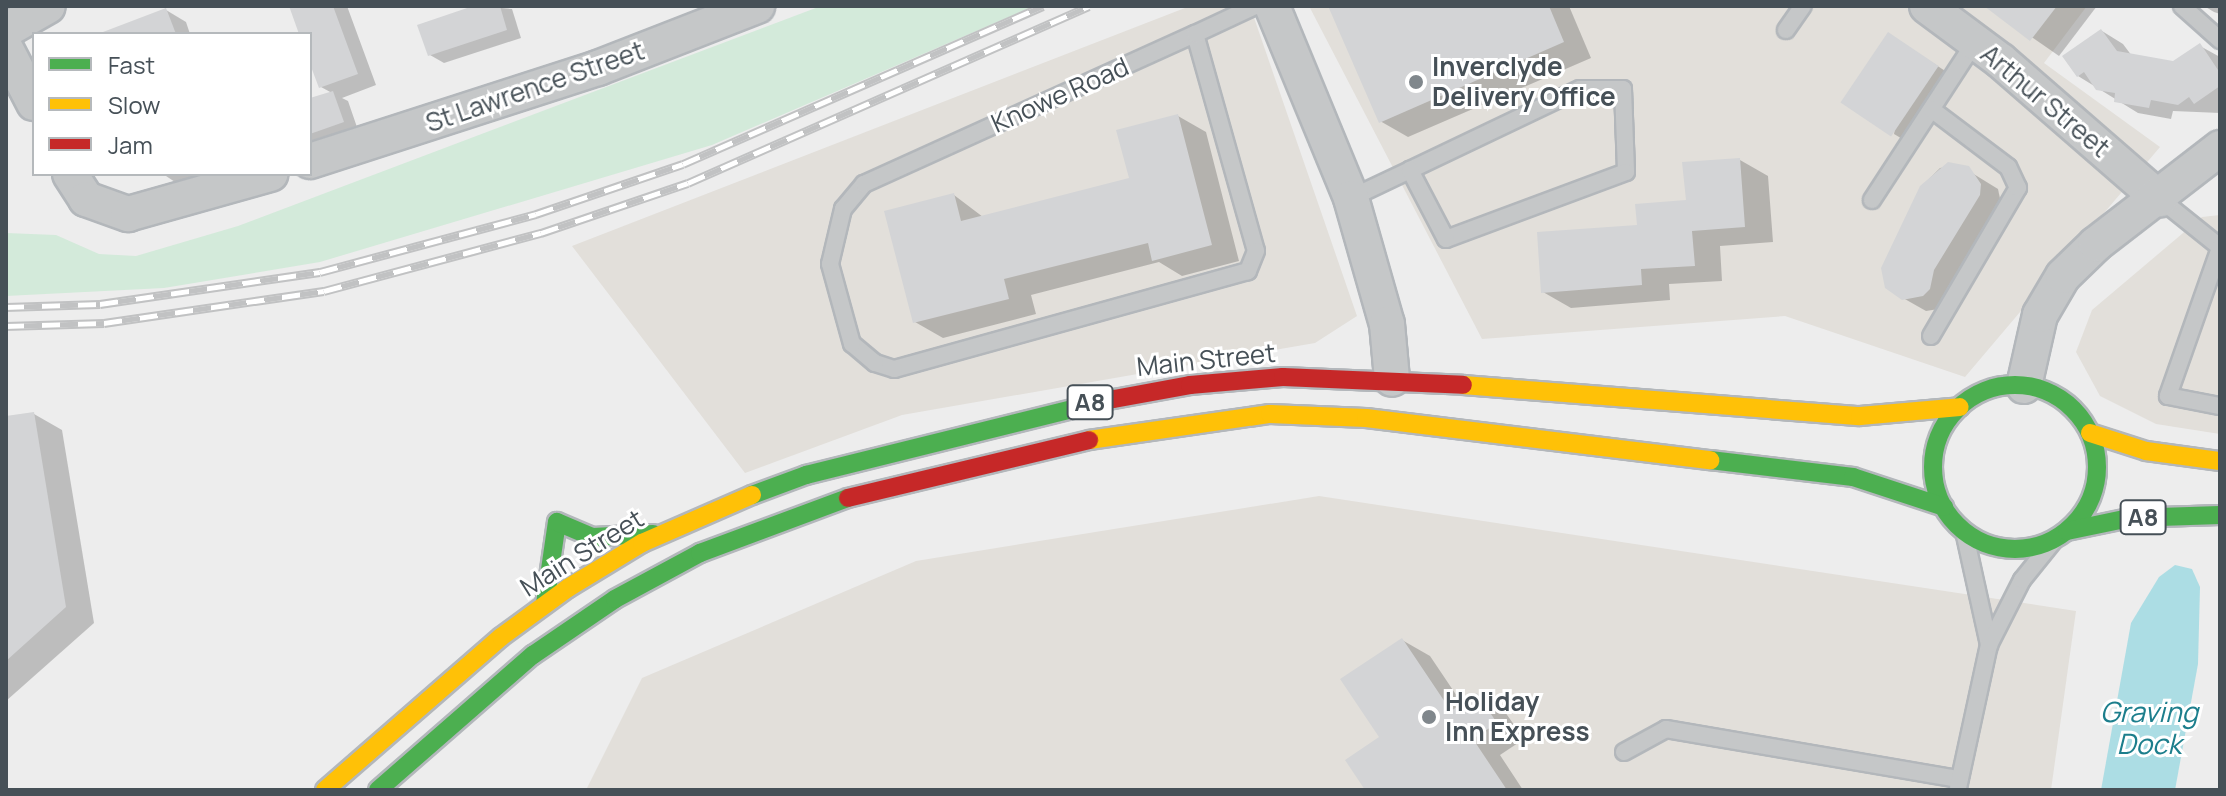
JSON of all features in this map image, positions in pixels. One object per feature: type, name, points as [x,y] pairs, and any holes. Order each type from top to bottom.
[{"type":"highway","name":"Main Street","points":[[325,790],[545,604],[662,533],[806,475],[1091,402],[1254,378],[1392,379],[1860,416],[1960,407]]},
{"type":"highway","name":"A8","points":[[2061,535],[2094,492],[2097,462],[2090,433],[2060,398],[2024,386],[1986,391],[1960,407],[1942,431],[1934,461],[1944,507],[1964,531],[2007,549],[2129,518],[2220,515]]},
{"type":"highway","name":"A8","points":[[378,790],[533,655],[615,599],[700,553],[841,500],[1120,432],[1270,414],[1366,418],[1853,477],[1896,487],[1944,507]]},
{"type":"highway","points":[[2090,433],[2146,451],[2220,461]]},
{"type":"highway","points":[[545,604],[557,522],[593,537],[662,533]]},
{"type":"street","points":[[6,30],[48,6]]},
{"type":"street","name":"St Lawrence Street","points":[[312,160],[598,68],[757,6]]},
{"type":"street","points":[[1272,6],[1351,198],[1382,304],[1392,379]]},
{"type":"street","name":"Arthur Street","points":[[1927,6],[1975,42],[2160,199]]},
{"type":"street","points":[[6,49],[32,99]]},
{"type":"street","points":[[2024,386],[2034,333],[2054,289],[2096,244],[2160,199],[2220,148]]},
{"type":"street","points":[[71,176],[86,199],[128,214],[166,208],[264,176]]},
{"type":"lane","name":"Knowe Road","points":[[1195,34],[1256,251],[1248,271],[894,369],[875,363],[852,344],[830,264],[843,209],[864,184],[1255,6]]},
{"type":"lane","points":[[1786,30],[1803,6]]},
{"type":"lane","points":[[2182,6],[2220,40]]},
{"type":"lane","points":[[1872,200],[1975,42]]},
{"type":"lane","points":[[1351,198],[1580,89],[1623,89],[1626,172],[1446,239],[1410,170]]},
{"type":"lane","points":[[1931,109],[2008,167],[2018,188],[1931,336]]},
{"type":"lane","points":[[2160,199],[2220,247],[2168,396],[2220,406]]},
{"type":"lane","points":[[1964,531],[1989,645]]},
{"type":"lane","points":[[1624,752],[1666,729],[1958,785],[1989,645],[2022,580],[2061,535]]},
{"type":"shaded area","points":[[1190,6],[1250,6],[1357,316],[1315,343],[902,415],[745,473],[572,246]]},
{"type":"shaded area","points":[[1309,6],[2087,6],[2044,63],[2160,147],[1965,377],[1785,316],[1482,339]]},
{"type":"shaded area","points":[[2220,215],[2220,434],[2156,424],[2100,396],[2076,352],[2092,310],[2202,217]]},
{"type":"shaded area","points":[[1319,496],[2076,611],[2051,790],[586,790],[642,678],[916,561]]},
{"type":"green space","points":[[821,6],[1034,6],[712,145],[320,262],[164,288],[6,296],[6,233],[56,235],[99,254],[136,256],[238,226]]},
{"type":"water","name":"Graving Dock","points":[[2175,565],[2192,569],[2200,587],[2198,664],[2175,790],[2101,790],[2131,623],[2159,577]]},
{"type":"building","points":[[289,6],[333,6],[358,74],[319,88],[312,69],[312,32],[298,32]]},
{"type":"building","points":[[473,6],[500,6],[507,30],[428,56],[417,25]]},
{"type":"building","name":"Inverclyde Delivery Office","points":[[1328,6],[1549,6],[1564,42],[1379,123]]},
{"type":"building","points":[[1984,6],[2057,6],[2030,41]]},
{"type":"building","points":[[166,8],[175,32],[103,32]]},
{"type":"building","points":[[2101,29],[2117,51],[2173,61],[2200,43],[2220,73],[2220,86],[2194,104],[2189,97],[2178,105],[2151,100],[2149,108],[2114,102],[2115,93],[2096,90],[2084,72],[2077,77],[2062,56]]},
{"type":"building","points":[[1888,32],[1939,66],[1891,137],[1840,102]]},
{"type":"building","points":[[333,91],[344,122],[312,133],[312,97]]},
{"type":"building","points":[[1178,114],[1212,245],[1152,261],[1148,243],[1004,279],[1009,299],[913,323],[884,211],[954,193],[961,221],[1129,178],[1116,130]]},
{"type":"building","points":[[1740,158],[1745,227],[1692,231],[1695,266],[1641,269],[1642,285],[1541,293],[1537,232],[1637,225],[1635,204],[1686,200],[1682,162]]},
{"type":"building","points":[[1948,162],[1969,166],[1981,184],[1980,195],[1934,270],[1930,289],[1923,296],[1902,300],[1885,288],[1881,268],[1920,186]]},
{"type":"building","points":[[34,412],[66,607],[6,661],[6,416]]},
{"type":"building","name":"Holiday Inn Express","points":[[1402,638],[1451,711],[1477,693],[1497,723],[1473,739],[1507,790],[1365,790],[1345,760],[1379,737],[1340,679]]},
{"type":"railway","points":[[6,307],[100,304],[320,272],[536,214],[683,164],[1043,6]]},
{"type":"railway","points":[[6,326],[104,323],[324,291],[541,233],[688,183],[1089,6]]},
{"type":"traffic: fast","points":[[2015,385],[2046,392],[2073,409],[2090,436],[2097,467],[2090,498],[2073,525],[2046,542],[2015,549],[1984,542],[1957,525],[1940,498],[1933,467],[1940,436],[1957,409],[1984,392],[2015,385]]},
{"type":"traffic: fast","points":[[752,495],[806,475],[1114,399]]},
{"type":"traffic: fast","points":[[1710,460],[1853,477],[1944,507]]},
{"type":"traffic: fast","points":[[378,790],[533,655],[615,599],[700,553],[848,498]]},
{"type":"traffic: fast","points":[[2067,531],[2129,518],[2220,515]]},
{"type":"traffic: fast","points":[[545,604],[557,522],[593,537],[653,534]]},
{"type":"traffic: slow","points":[[1463,385],[1860,416],[1960,407]]},
{"type":"traffic: slow","points":[[1089,440],[1270,414],[1366,418],[1710,460]]},
{"type":"traffic: slow","points":[[2090,433],[2146,451],[2220,461]]},
{"type":"traffic: slow","points":[[325,790],[501,637],[568,588],[642,543],[752,495]]},
{"type":"traffic: jam","points":[[1114,399],[1190,385],[1283,377],[1463,385]]},
{"type":"traffic: jam","points":[[848,498],[1089,440]]},
{"type":"place","name":"Inverclyde Delivery Office","points":[[1416,82]]},
{"type":"place","name":"Holiday Inn Express","points":[[1429,717]]}]
